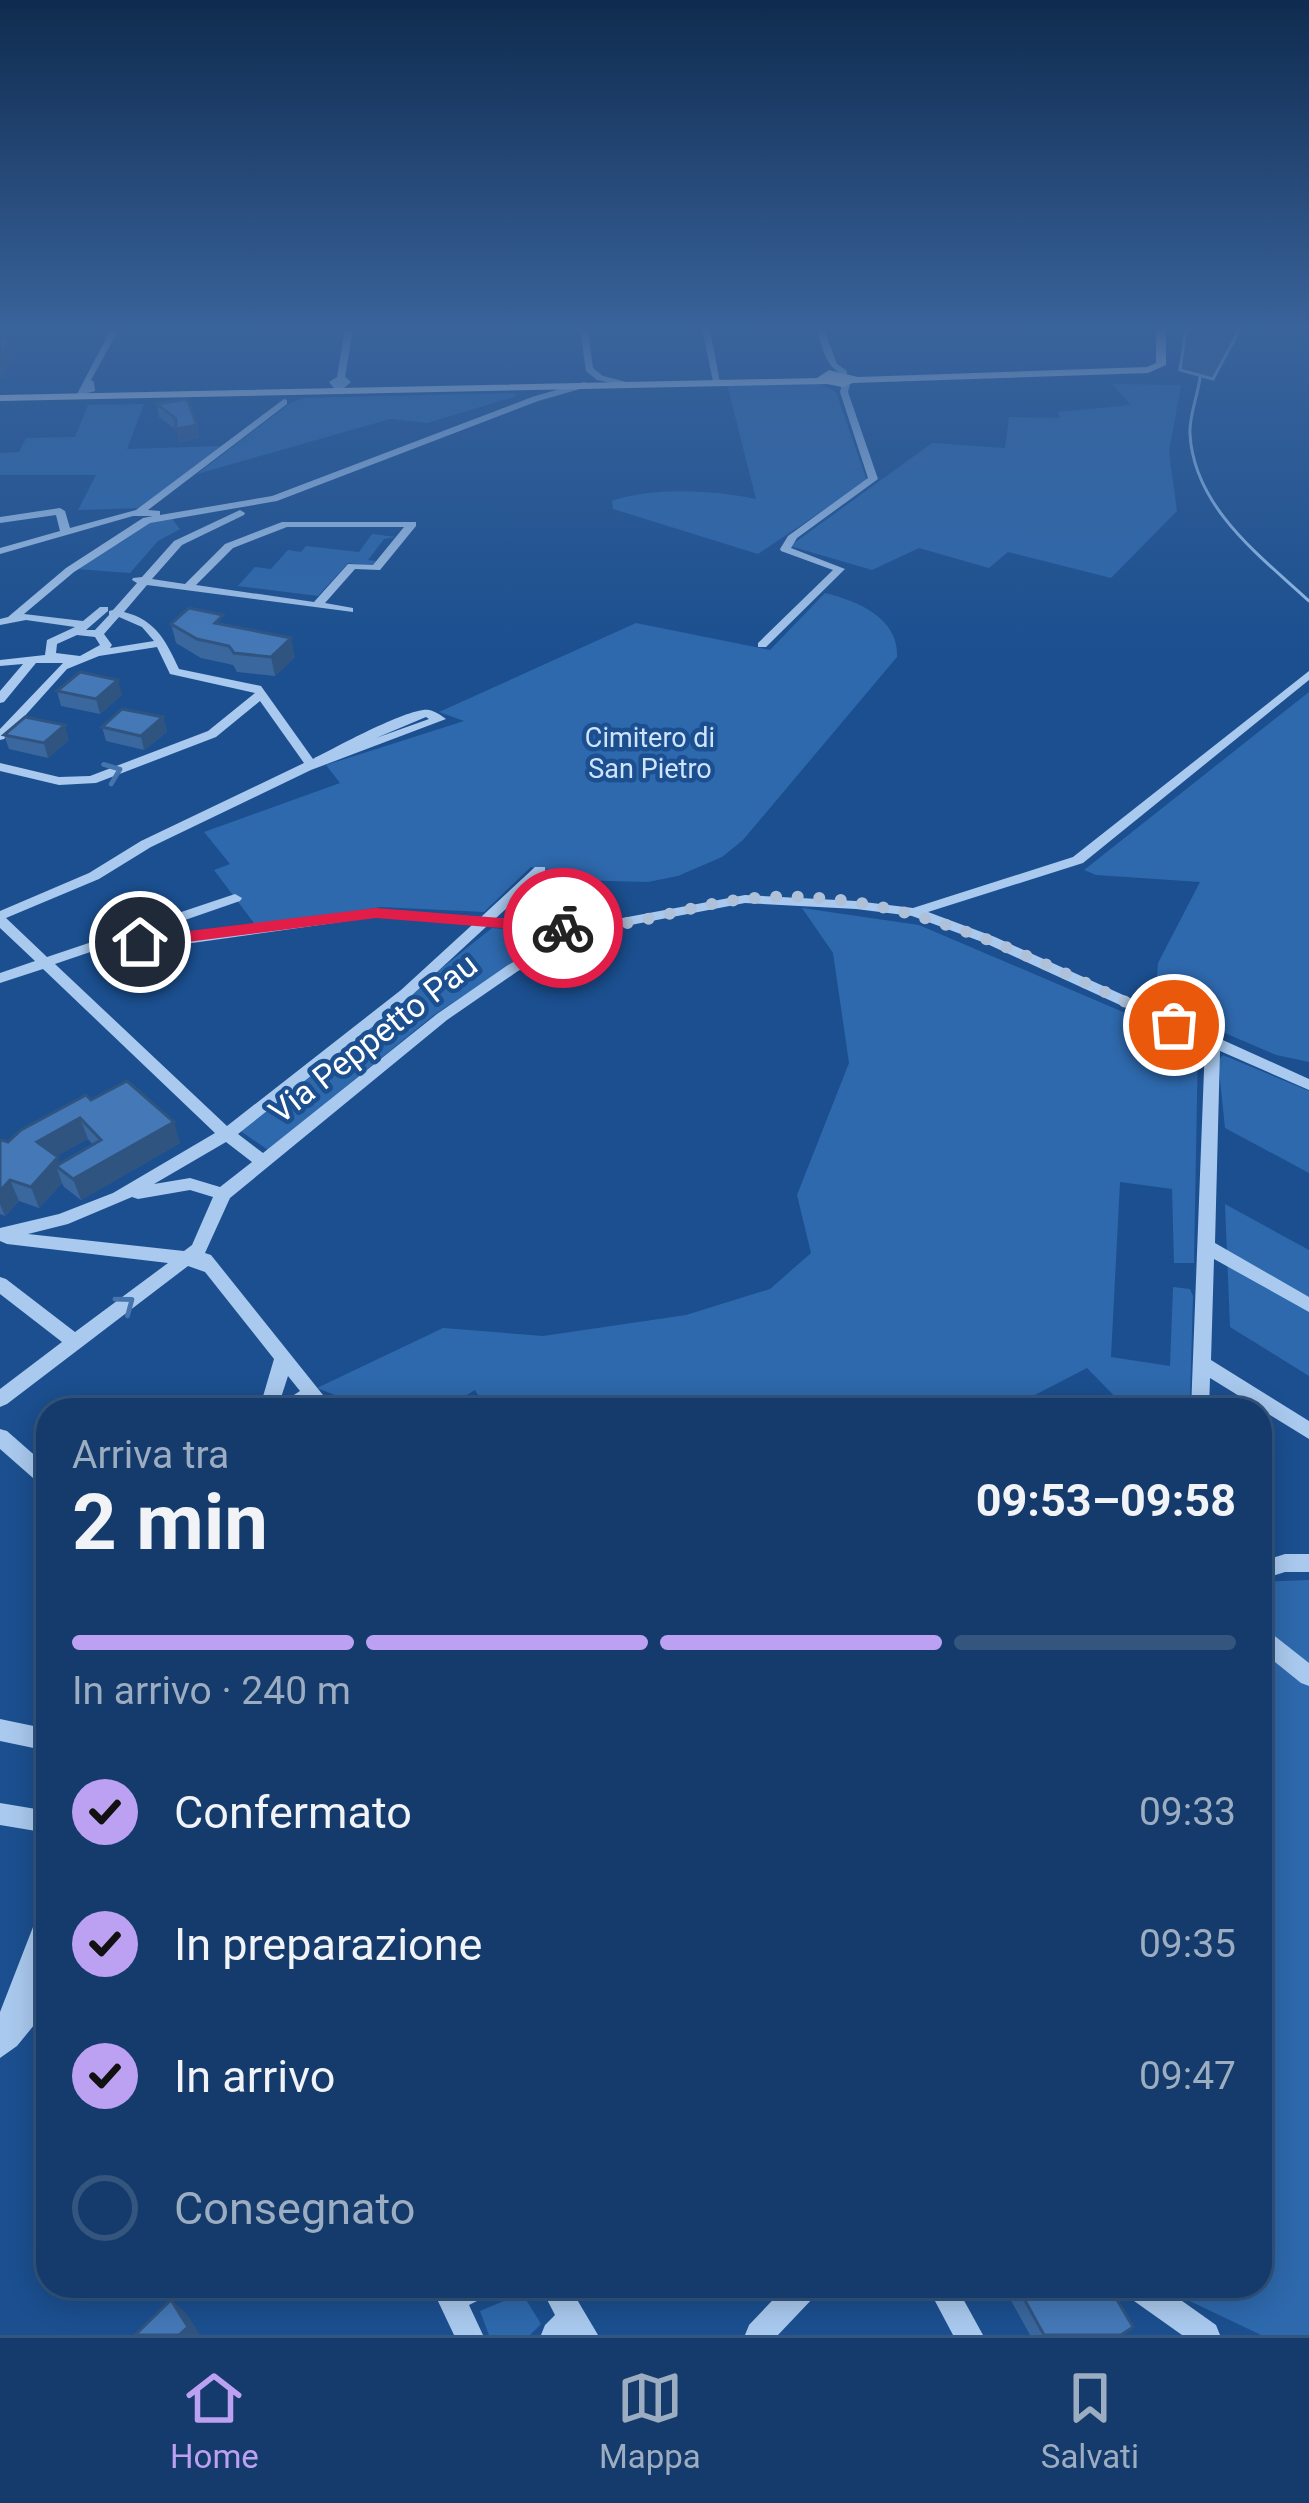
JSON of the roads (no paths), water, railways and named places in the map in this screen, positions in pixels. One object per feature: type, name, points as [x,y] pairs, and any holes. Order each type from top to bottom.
[{"type":"street","points":[[0,551],[133,513],[236,438]]},
{"type":"street","points":[[178,543],[251,508],[425,438]]},
{"type":"street","points":[[762,645],[839,569],[785,549],[793,536],[873,479],[859,438]]},
{"type":"street","points":[[160,497],[172,513]]},
{"type":"street","points":[[55,658],[47,651],[51,642],[87,631],[113,613],[167,542],[197,523],[274,499]]},
{"type":"street","points":[[133,513],[236,508]]},
{"type":"street","points":[[87,631],[197,523],[251,508]]},
{"type":"street","points":[[0,520],[60,511],[66,533]]},
{"type":"street","points":[[0,622],[147,520],[172,513],[197,523]]},
{"type":"street","points":[[188,587],[216,560],[277,537],[297,524],[402,536],[376,568],[352,566],[317,605]]},
{"type":"street","points":[[137,580],[352,608]]},
{"type":"street","points":[[0,599],[16,613],[87,631],[106,645],[98,653]]},
{"type":"street","points":[[113,613],[143,619],[174,671],[257,688],[312,766]]},
{"type":"street","points":[[0,736],[63,667],[98,653],[160,643]]},
{"type":"street","points":[[0,722],[55,658]]},
{"type":"street","points":[[0,662],[77,660]]},
{"type":"street","points":[[0,699],[30,663]]},
{"type":"street","points":[[914,912],[1078,860],[1309,674]]},
{"type":"street","points":[[0,767],[59,781],[92,780],[212,734],[261,694]]},
{"type":"street","points":[[264,1162],[222,1130],[0,918],[94,876],[135,850],[396,724],[426,713],[440,719],[312,766]]},
{"type":"street","points":[[0,1236],[62,1220],[119,1197],[222,1130],[396,1001],[540,870]]},
{"type":"street","points":[[0,897],[21,908]]},
{"type":"street","points":[[0,978],[235,898]]},
{"type":"street","points":[[110,942],[171,942],[376,913],[585,929],[745,899],[795,899],[914,912],[1040,961],[1309,1085]]},
{"type":"street","name":"Via Peppetto Pau","points":[[224,1194],[442,1017],[513,968],[585,929]]},
{"type":"street","points":[[1201,1398],[1213,1043]]},
{"type":"street","points":[[0,1399],[191,1254],[224,1194],[190,1184],[119,1197]]},
{"type":"street","points":[[60,1243],[48,1233],[62,1220]]},
{"type":"street","points":[[0,1236],[123,1255],[191,1254],[209,1267],[315,1398]]},
{"type":"street","points":[[1205,1246],[1309,1305]]},
{"type":"street","points":[[0,1284],[75,1342]]},
{"type":"street","points":[[272,1398],[284,1357]]},
{"type":"street","points":[[1203,1364],[1257,1398]]},
{"type":"street","points":[[304,1398],[311,1393]]},
{"type":"street","points":[[1272,1408],[1309,1431]]},
{"type":"street","points":[[0,1437],[36,1468]]},
{"type":"street","points":[[1272,1567],[1309,1563]]},
{"type":"street","points":[[1272,1646],[1309,1676]]},
{"type":"street","points":[[0,1730],[36,1738]]},
{"type":"street","points":[[0,1814],[36,1820]]},
{"type":"street","points":[[0,2046],[36,1968]]},
{"type":"street","points":[[0,2046],[36,2003]]},
{"type":"street","points":[[460,2298],[469,2335]]},
{"type":"street","points":[[558,2298],[570,2329]]},
{"type":"street","points":[[759,2335],[794,2298]]},
{"type":"street","points":[[948,2298],[970,2335]]},
{"type":"street","points":[[1154,2298],[1206,2335]]},
{"type":"waterway","points":[[1191,438],[1194,460],[1216,507],[1250,547],[1309,601]]},
{"type":"park label","name":"Cimitero di San Pietro","points":[[650,754]]}]
